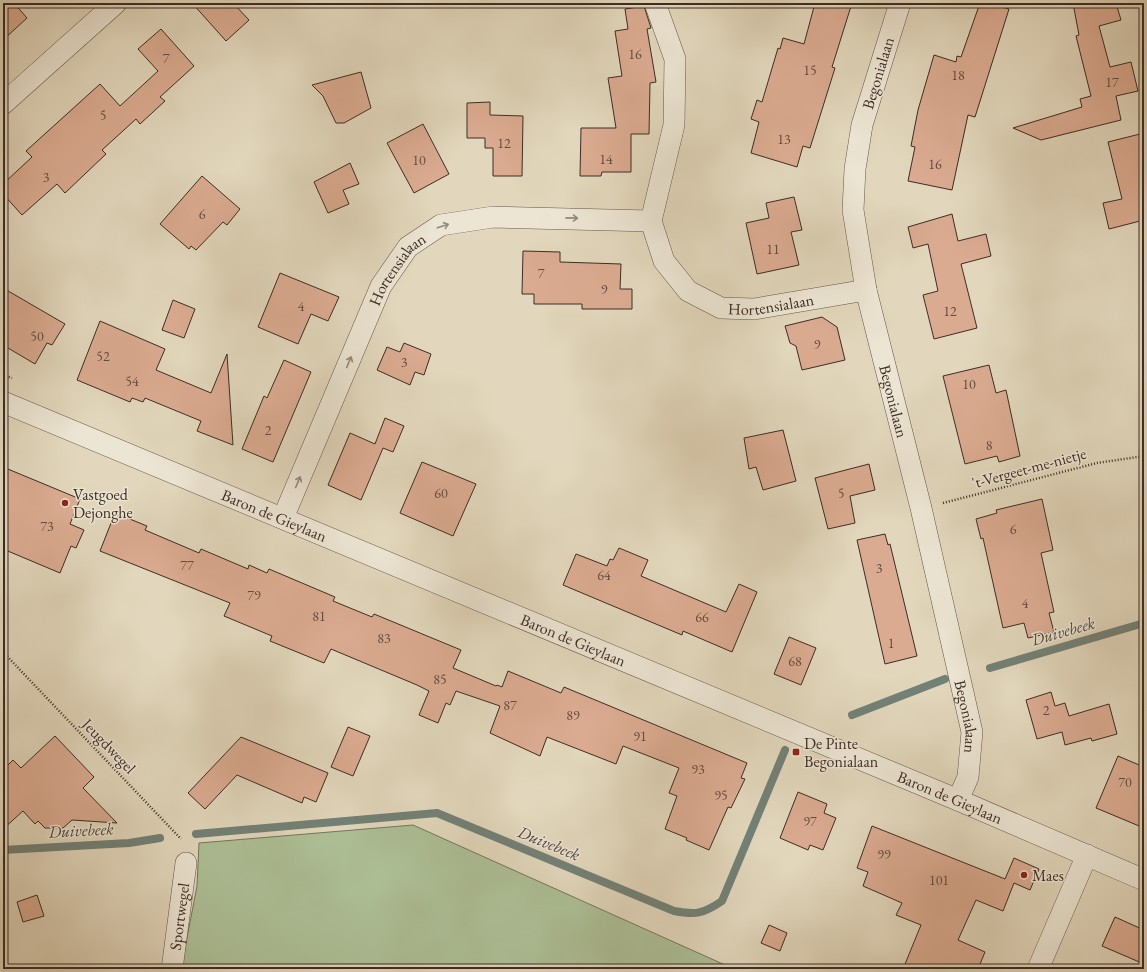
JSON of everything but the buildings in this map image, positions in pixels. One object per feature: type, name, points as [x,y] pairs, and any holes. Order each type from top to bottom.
[{"type":"street","points":[[3,104],[116,3]]},
{"type":"street","points":[[651,221],[674,125],[674,59],[655,3]]},
{"type":"street","name":"Begonialaan","points":[[900,3],[862,125],[855,170],[853,210],[866,290],[921,508],[972,732],[968,777],[958,800]]},
{"type":"street","name":"Hortensialaan","points":[[283,518],[381,286],[408,247],[441,225],[493,217],[651,221],[664,261],[688,292],[721,308],[754,309],[866,290]]},
{"type":"street","name":"Baron de Gieylaan","points":[[3,402],[958,800],[1144,880]]},
{"type":"street","points":[[1038,969],[1086,855]]},
{"type":"street","name":"Sportwegel","points":[[172,969],[186,863]]},
{"type":"path","name":"'t-Vergeet-me-nietje","points":[[921,508],[1097,463],[1144,456]]},
{"type":"path","name":"Jeugdwegel","points":[[3,652],[181,839],[184,847],[186,863]]},
{"type":"green space","points":[[413,825],[734,969],[181,969],[197,886],[199,843]]},
{"type":"waterway","name":"Duivebeek","points":[[990,668],[1144,623]]},
{"type":"waterway","name":"Duivebeek","points":[[852,715],[945,679]]},
{"type":"waterway","name":"Duivebeek","points":[[196,834],[437,813],[674,911],[694,913],[710,909],[722,901],[785,750]]},
{"type":"waterway","name":"Duivebeek","points":[[3,850],[129,843],[160,838]]},
{"type":"place","name":"Vastgoed Dejonghe","points":[[65,503]]},
{"type":"place","name":"De Pinte Begonialaan","points":[[796,752]]},
{"type":"place","name":"Maes","points":[[1024,875]]}]
